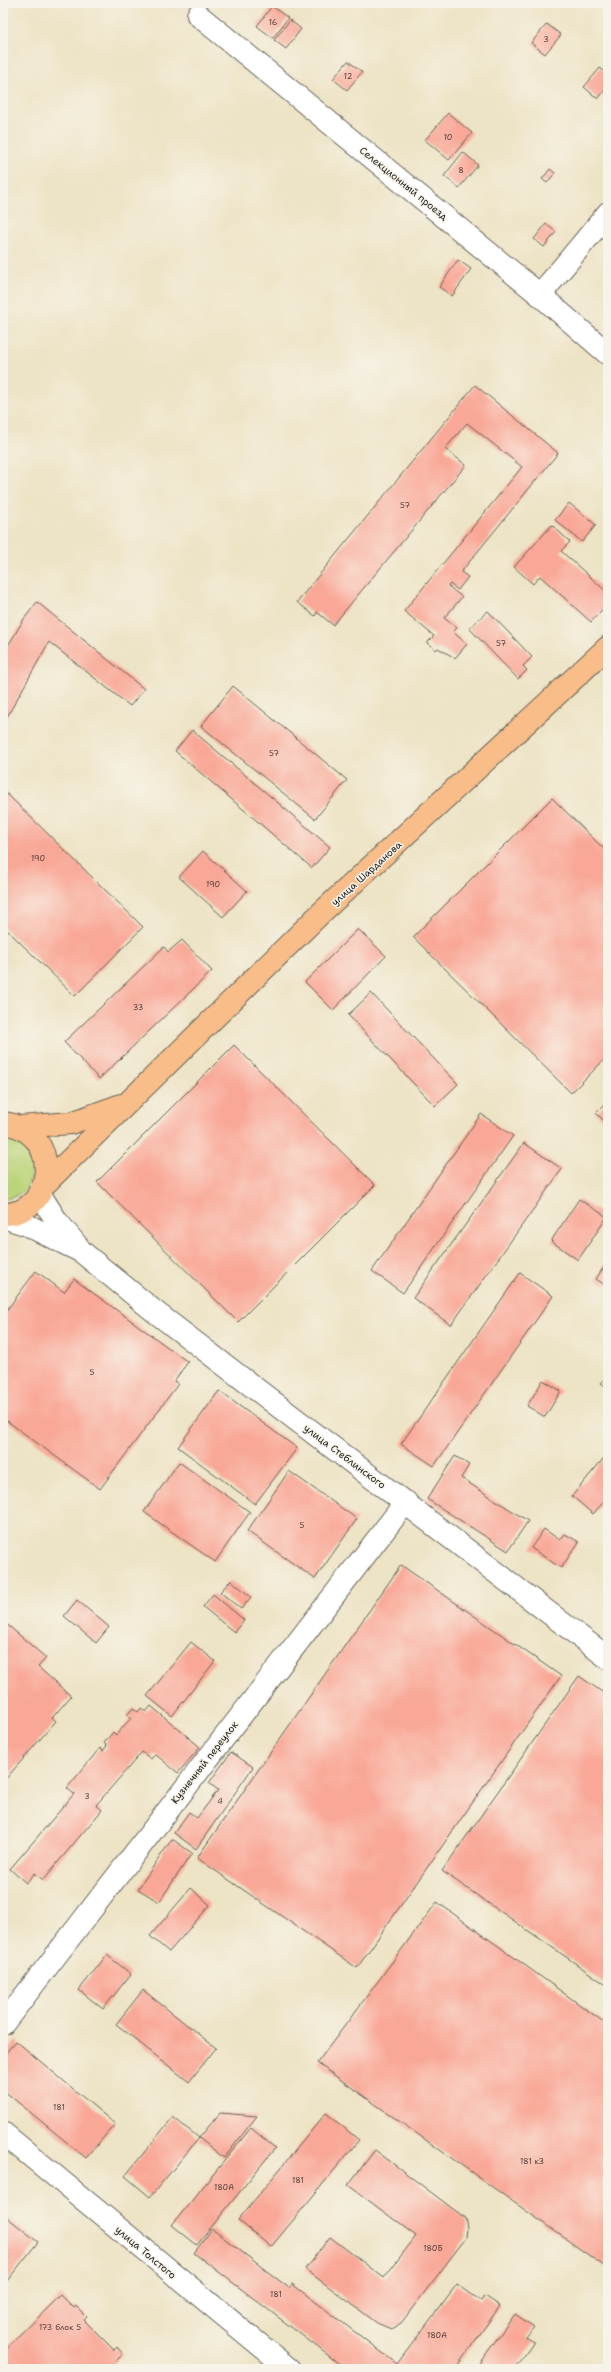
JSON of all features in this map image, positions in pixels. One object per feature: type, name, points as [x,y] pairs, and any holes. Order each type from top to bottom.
[{"type":"main road","name":"улица Шарданова","points":[[3,1216],[19,1211],[30,1204],[41,1189],[321,913],[608,648]]},
{"type":"main road","points":[[12,1125],[70,1123],[128,1103]]},
{"type":"main road","points":[[12,1125],[32,1134],[40,1145],[45,1158],[46,1171],[41,1189]]},
{"type":"street","name":"Селекционный проезд","points":[[198,15],[540,295],[608,354]]},
{"type":"street","points":[[540,295],[608,213]]},
{"type":"street","points":[[41,1189],[56,1220],[82,1252]]},
{"type":"street","points":[[3,1216],[25,1224],[82,1252]]},
{"type":"street","name":"улица Стеблинского","points":[[82,1252],[154,1311],[406,1502],[565,1628],[608,1658]]},
{"type":"street","name":"Кузнечный переулок","points":[[3,2024],[406,1502]]},
{"type":"street","name":"улица Толстого","points":[[3,2133],[289,2369]]},
{"type":"green space","points":[[3,1137],[16,1141],[25,1149],[30,1158],[32,1169],[30,1180],[25,1189],[16,1196],[3,1199]]},
{"type":"building","points":[[272,6],[288,18],[273,38],[257,26]]},
{"type":"building","points":[[290,20],[301,29],[286,49],[274,40]]},
{"type":"building","points":[[547,24],[561,35],[545,54],[531,43]]},
{"type":"building","points":[[348,61],[362,72],[347,90],[333,79]]},
{"type":"building","points":[[600,68],[608,74],[608,86],[598,99],[584,87]]},
{"type":"building","points":[[448,113],[472,133],[449,160],[425,140]]},
{"type":"building","points":[[463,152],[478,165],[459,188],[444,176]]},
{"type":"building","points":[[550,169],[555,173],[547,183],[542,179]]},
{"type":"building","points":[[546,224],[556,232],[544,247],[534,239]]},
{"type":"building","points":[[458,260],[471,269],[452,296],[439,287]]},
{"type":"building","points":[[475,385],[558,453],[461,572],[468,577],[458,590],[450,584],[448,586],[462,597],[444,618],[457,628],[453,632],[467,644],[455,658],[438,648],[436,650],[427,643],[434,636],[404,611],[522,467],[467,423],[445,449],[466,465],[333,625],[317,612],[315,616],[297,602]]},
{"type":"building","points":[[569,503],[596,525],[582,542],[555,520]]},
{"type":"building","points":[[552,525],[570,542],[561,551],[608,593],[608,603],[591,622],[540,576],[533,584],[514,567]]},
{"type":"building","points":[[37,602],[144,689],[130,706],[49,642],[3,724],[3,654],[24,619]]},
{"type":"building","points":[[488,611],[532,657],[523,666],[527,670],[518,679],[469,628]]},
{"type":"building","points":[[233,686],[347,780],[315,819],[201,726]]},
{"type":"building","points":[[192,730],[330,847],[312,868],[175,751]]},
{"type":"building","points":[[3,790],[143,927],[75,996],[3,926]]},
{"type":"building","points":[[552,798],[608,853],[608,1056],[571,1093],[413,937]]},
{"type":"building","points":[[203,851],[247,891],[223,917],[179,877]]},
{"type":"building","points":[[358,929],[386,956],[333,1010],[305,982]]},
{"type":"building","points":[[182,940],[212,971],[99,1079],[64,1042],[164,947],[168,952]]},
{"type":"building","points":[[371,993],[458,1084],[435,1106],[348,1015]]},
{"type":"building","points":[[234,1045],[375,1185],[238,1322],[97,1182]]},
{"type":"building","points":[[608,1101],[608,1125],[596,1113]]},
{"type":"building","points":[[481,1114],[513,1136],[403,1293],[372,1271]]},
{"type":"building","points":[[524,1143],[562,1169],[451,1325],[413,1298]]},
{"type":"building","points":[[579,1199],[607,1217],[578,1260],[551,1241]]},
{"type":"building","points":[[608,1262],[608,1287],[596,1279]]},
{"type":"building","points":[[36,1271],[64,1292],[74,1279],[188,1362],[174,1381],[178,1384],[100,1489],[3,1418],[3,1315]]},
{"type":"building","points":[[520,1273],[553,1296],[434,1466],[401,1444]]},
{"type":"building","points":[[608,1375],[608,1388],[601,1383]]},
{"type":"building","points":[[543,1380],[561,1391],[545,1417],[527,1406]]},
{"type":"building","points":[[219,1391],[297,1448],[255,1504],[178,1447]]},
{"type":"building","points":[[608,1453],[608,1497],[593,1514],[572,1496]]},
{"type":"building","points":[[455,1456],[469,1465],[461,1478],[528,1521],[508,1551],[427,1499]]},
{"type":"building","points":[[179,1462],[250,1512],[215,1562],[144,1512]]},
{"type":"building","points":[[289,1471],[357,1519],[315,1579],[247,1531]]},
{"type":"building","points":[[544,1529],[560,1540],[565,1534],[579,1542],[561,1568],[531,1548]]},
{"type":"building","points":[[401,1565],[561,1676],[357,1968],[197,1858]]},
{"type":"building","points":[[231,1580],[251,1597],[241,1609],[220,1592]]},
{"type":"building","points":[[213,1594],[244,1620],[234,1632],[203,1607]]},
{"type":"building","points":[[77,1600],[109,1627],[96,1643],[64,1616]]},
{"type":"building","points":[[3,1621],[46,1658],[38,1667],[71,1696],[52,1718],[56,1721],[3,1782]]},
{"type":"building","points":[[191,1642],[215,1661],[172,1716],[147,1696]]},
{"type":"building","points":[[579,1676],[608,1696],[608,1986],[442,1871]]},
{"type":"building","points":[[151,1706],[200,1747],[178,1773],[155,1754],[151,1759],[142,1752],[96,1805],[102,1810],[43,1880],[35,1873],[26,1883],[10,1869],[74,1794],[67,1788],[100,1748],[103,1751],[107,1746],[104,1743],[113,1732],[116,1735],[131,1718],[127,1715],[133,1708],[138,1712],[141,1708],[146,1712]]},
{"type":"building","points":[[231,1752],[253,1767],[196,1849],[174,1833],[189,1812],[197,1818],[218,1790],[209,1783]]},
{"type":"building","points":[[172,1839],[192,1853],[159,1902],[138,1889]]},
{"type":"building","points":[[191,1888],[210,1905],[169,1952],[150,1936]]},
{"type":"building","points":[[437,1902],[608,2025],[608,2260],[604,2266],[317,2063]]},
{"type":"building","points":[[107,1955],[131,1974],[103,2009],[79,1990]]},
{"type":"building","points":[[143,1990],[216,2048],[189,2082],[116,2024]]},
{"type":"building","points":[[16,2041],[115,2124],[86,2158],[3,2090],[3,2056]]},
{"type":"building","points":[[220,2113],[257,2116],[224,2158],[199,2138]]},
{"type":"building","points":[[326,2113],[359,2140],[271,2247],[238,2220]]},
{"type":"building","points":[[173,2117],[199,2138],[150,2197],[125,2176]]},
{"type":"building","points":[[251,2128],[275,2148],[197,2245],[172,2225]]},
{"type":"building","points":[[375,2150],[465,2218],[467,2228],[466,2238],[401,2323],[391,2329],[377,2323],[305,2269],[330,2237],[384,2278],[416,2236],[348,2185]]},
{"type":"building","points":[[3,2214],[38,2242],[3,2286]]},
{"type":"building","points":[[212,2229],[289,2288],[292,2284],[397,2364],[457,2284],[481,2301],[485,2296],[500,2306],[455,2369],[346,2369],[194,2253]]},
{"type":"building","points":[[61,2295],[74,2308],[76,2306],[87,2317],[84,2320],[114,2350],[117,2347],[123,2354],[108,2369],[3,2369],[3,2352]]},
{"type":"building","points":[[515,2314],[534,2327],[526,2337],[534,2342],[515,2369],[475,2369]]}]
